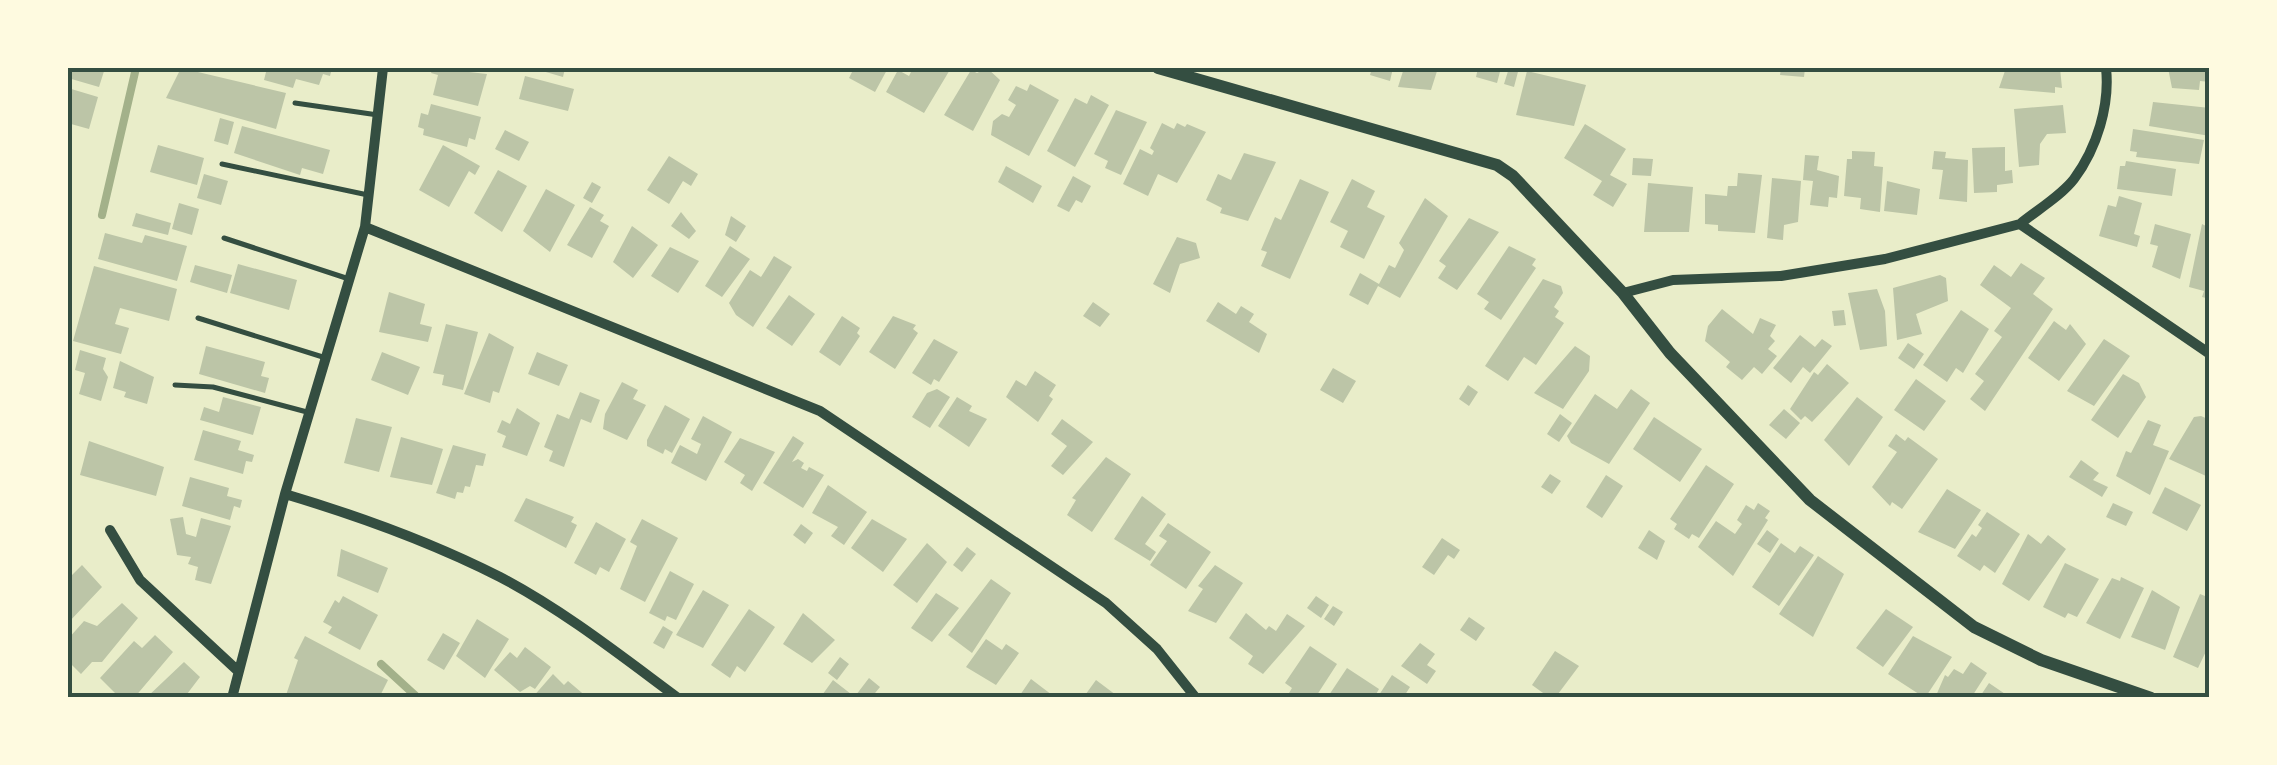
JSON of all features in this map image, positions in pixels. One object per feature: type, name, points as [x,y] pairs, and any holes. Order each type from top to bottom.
[{"type":"street","points":[[232,698],[286,494],[364,227],[371,196],[383,68]]},
{"type":"street","points":[[1158,68],[1497,164],[1513,176],[1623,293],[1670,353],[1810,500],[1974,627],[2042,660],[2151,698]]},
{"type":"street","points":[[1623,293],[1672,280],[1780,276],[1885,259],[2020,224],[2074,180],[2100,128],[2108,90],[2106,68]]},
{"type":"street","points":[[2020,224],[2210,354]]},
{"type":"street","points":[[364,227],[820,411],[1106,603],[1157,649],[1196,698]]},
{"type":"street","points":[[286,494],[396,531],[502,578],[583,628],[678,698]]},
{"type":"street","points":[[110,530],[140,580],[238,671]]},
{"type":"lane","points":[[295,103],[378,115]]},
{"type":"lane","points":[[222,164],[371,196]]},
{"type":"lane","points":[[224,238],[349,280]]},
{"type":"lane","points":[[198,318],[326,358]]},
{"type":"lane","points":[[176,384],[214,387],[310,413]]},
{"type":"building","points":[[68,68],[105,68],[99,87],[68,78]]},
{"type":"building","points":[[181,68],[286,93],[276,129],[166,98]]},
{"type":"building","points":[[267,68],[332,68],[330,76],[323,74],[319,85],[296,79],[293,88],[264,80]]},
{"type":"building","points":[[433,68],[487,74],[478,106],[433,95],[438,75],[431,73]]},
{"type":"building","points":[[532,68],[565,68],[563,77]]},
{"type":"building","points":[[854,68],[888,68],[875,92],[849,78]]},
{"type":"building","points":[[913,68],[951,68],[924,113],[886,92],[898,70],[909,76]]},
{"type":"building","points":[[987,68],[1000,80],[973,131],[944,115],[971,70],[977,73]]},
{"type":"building","points":[[1372,68],[1393,68],[1390,81],[1370,75]]},
{"type":"building","points":[[1404,68],[1438,68],[1431,90],[1398,87]]},
{"type":"building","points":[[1478,68],[1501,68],[1497,83],[1476,77]]},
{"type":"building","points":[[1509,68],[1519,68],[1514,87],[1504,84]]},
{"type":"building","points":[[1781,68],[1805,68],[1804,77],[1780,75]]},
{"type":"building","points":[[2006,68],[2060,68],[2062,88],[2055,87],[2055,93],[1999,88]]},
{"type":"building","points":[[2168,68],[2210,68],[2210,82],[2200,81],[2199,90],[2172,88]]},
{"type":"building","points":[[1527,71],[1586,85],[1574,126],[1516,115]]},
{"type":"building","points":[[525,76],[574,89],[568,111],[519,99]]},
{"type":"building","points":[[1030,84],[1059,100],[1029,156],[991,135],[993,121],[1002,114],[1009,117],[1016,105],[1008,100],[1016,86],[1027,91]]},
{"type":"building","points":[[68,88],[98,97],[89,129],[71,124],[68,133]]},
{"type":"building","points":[[1091,95],[1109,105],[1075,167],[1047,151],[1075,98],[1087,104]]},
{"type":"building","points":[[2153,102],[2210,108],[2210,136],[2149,126]]},
{"type":"building","points":[[431,104],[481,117],[475,140],[469,138],[467,147],[423,135],[424,129],[418,127],[421,113],[428,115]]},
{"type":"building","points":[[2063,105],[2066,133],[2047,134],[2040,144],[2039,165],[2019,167],[2014,109]]},
{"type":"building","points":[[1116,110],[1147,122],[1121,175],[1105,168],[1108,161],[1094,154]]},
{"type":"building","points":[[220,118],[234,122],[228,145],[214,141]]},
{"type":"building","points":[[1162,123],[1174,129],[1177,123],[1185,127],[1187,124],[1206,132],[1177,183],[1158,174],[1148,196],[1123,184],[1140,149],[1152,155],[1154,151],[1150,148]]},
{"type":"building","points":[[1585,124],[1626,149],[1610,175],[1627,184],[1613,207],[1593,195],[1602,181],[1564,158]]},
{"type":"building","points":[[242,126],[330,150],[323,174],[302,168],[300,175],[234,153]]},
{"type":"building","points":[[2133,129],[2204,140],[2199,164],[2136,157],[2137,152],[2130,151]]},
{"type":"building","points":[[505,130],[529,142],[519,161],[495,149]]},
{"type":"building","points":[[158,145],[204,158],[197,185],[150,172]]},
{"type":"building","points":[[443,145],[480,166],[475,175],[469,171],[449,207],[419,190]]},
{"type":"building","points":[[2005,147],[2005,171],[2012,170],[2013,183],[1997,185],[1997,192],[1974,193],[1972,148]]},
{"type":"building","points":[[1852,151],[1875,152],[1874,166],[1883,167],[1880,212],[1860,209],[1861,198],[1844,196],[1847,159],[1852,159]]},
{"type":"building","points":[[1934,151],[1946,152],[1945,158],[1968,160],[1967,202],[1939,199],[1943,170],[1932,169]]},
{"type":"building","points":[[1244,153],[1276,162],[1248,221],[1220,213],[1222,208],[1206,200],[1218,174],[1231,180]]},
{"type":"building","points":[[1805,155],[1819,156],[1817,170],[1839,176],[1837,198],[1829,197],[1828,207],[1810,205],[1813,181],[1803,180]]},
{"type":"building","points":[[669,156],[698,174],[691,186],[683,181],[669,204],[647,190]]},
{"type":"building","points":[[1633,158],[1653,159],[1651,176],[1632,175]]},
{"type":"building","points":[[2126,161],[2176,169],[2172,196],[2117,189],[2120,166],[2125,166]]},
{"type":"building","points":[[1006,166],[1042,186],[1033,203],[998,182]]},
{"type":"building","points":[[498,170],[527,186],[502,232],[474,213]]},
{"type":"building","points":[[1738,173],[1762,175],[1755,233],[1718,231],[1718,225],[1705,224],[1705,194],[1727,196],[1728,186],[1737,186]]},
{"type":"building","points":[[204,174],[228,181],[221,205],[197,198]]},
{"type":"building","points":[[1073,176],[1091,186],[1082,203],[1076,200],[1069,212],[1057,206]]},
{"type":"building","points":[[1772,178],[1801,181],[1798,222],[1784,225],[1783,240],[1767,238]]},
{"type":"building","points":[[1300,179],[1329,192],[1290,279],[1261,266],[1267,252],[1261,250],[1275,217],[1281,220]]},
{"type":"building","points":[[1352,179],[1375,191],[1367,207],[1385,216],[1364,259],[1340,247],[1348,231],[1330,222]]},
{"type":"building","points":[[1887,181],[1920,189],[1917,215],[1884,211]]},
{"type":"building","points":[[592,182],[601,187],[592,203],[583,198]]},
{"type":"building","points":[[1648,183],[1693,187],[1689,232],[1644,232]]},
{"type":"building","points":[[546,189],[575,205],[550,252],[523,231]]},
{"type":"building","points":[[2119,196],[2142,203],[2134,234],[2140,236],[2137,247],[2099,236],[2108,205],[2116,207]]},
{"type":"building","points":[[1425,198],[1448,216],[1400,298],[1378,286],[1368,305],[1349,295],[1360,273],[1379,284],[1389,265],[1395,268],[1404,250],[1399,243]]},
{"type":"building","points":[[179,203],[199,209],[192,235],[172,229]]},
{"type":"building","points":[[590,207],[604,215],[600,221],[609,226],[592,258],[567,245]]},
{"type":"building","points":[[681,212],[696,231],[689,239],[671,226]]},
{"type":"building","points":[[136,213],[171,223],[168,235],[132,226]]},
{"type":"building","points":[[731,216],[746,226],[736,242],[725,235]]},
{"type":"building","points":[[2209,217],[2210,299],[2202,297],[2204,291],[2189,287],[2202,224],[2206,226]]},
{"type":"building","points":[[1469,218],[1499,232],[1457,290],[1438,278],[1446,266],[1439,261]]},
{"type":"building","points":[[2155,224],[2191,234],[2180,279],[2152,267],[2158,246],[2150,244]]},
{"type":"building","points":[[632,226],[658,245],[633,278],[613,262]]},
{"type":"building","points":[[105,233],[142,243],[145,235],[187,246],[177,281],[98,259]]},
{"type":"building","points":[[1177,237],[1196,243],[1200,258],[1180,264],[1170,293],[1153,284]]},
{"type":"building","points":[[730,246],[750,259],[722,297],[705,286]]},
{"type":"building","points":[[1509,246],[1536,259],[1532,265],[1536,268],[1501,320],[1484,309],[1489,302],[1477,294]]},
{"type":"building","points":[[670,247],[699,261],[678,293],[651,276]]},
{"type":"building","points":[[774,256],[792,267],[753,327],[736,315],[729,303],[750,270],[761,277]]},
{"type":"building","points":[[2021,263],[2045,278],[2033,294],[2053,309],[1985,411],[1970,399],[1984,381],[1975,374],[2002,337],[1994,331],[2011,308],[1980,285],[1994,265],[2011,277]]},
{"type":"building","points":[[238,264],[297,280],[289,310],[230,293]]},
{"type":"building","points":[[195,265],[232,275],[227,293],[190,282]]},
{"type":"building","points":[[94,266],[177,289],[169,321],[120,308],[115,324],[129,328],[121,354],[73,341]]},
{"type":"building","points":[[1940,275],[1946,278],[1948,301],[1916,314],[1922,334],[1897,340],[1893,288]]},
{"type":"building","points":[[1543,279],[1561,286],[1563,293],[1554,307],[1559,311],[1555,317],[1564,323],[1536,365],[1524,357],[1508,381],[1485,366]]},
{"type":"building","points":[[1877,289],[1885,311],[1887,346],[1860,350],[1848,293]]},
{"type":"building","points":[[389,292],[425,304],[420,324],[432,327],[428,342],[379,332]]},
{"type":"building","points":[[789,295],[815,314],[792,346],[766,328]]},
{"type":"building","points":[[1093,302],[1110,314],[1100,327],[1083,316]]},
{"type":"building","points":[[1218,302],[1236,314],[1241,306],[1254,314],[1249,322],[1267,334],[1259,353],[1206,321]]},
{"type":"building","points":[[1722,309],[1753,334],[1760,318],[1776,325],[1770,336],[1775,341],[1768,349],[1777,356],[1762,374],[1754,367],[1742,380],[1726,367],[1730,362],[1705,341],[1708,326]]},
{"type":"building","points":[[1844,310],[1846,325],[1834,326],[1832,311]]},
{"type":"building","points":[[1961,310],[1989,329],[1963,373],[1956,368],[1947,382],[1923,365]]},
{"type":"building","points":[[842,316],[860,328],[860,336],[840,366],[819,352]]},
{"type":"building","points":[[893,316],[916,325],[913,329],[918,333],[895,369],[869,352]]},
{"type":"building","points":[[2054,321],[2066,330],[2070,324],[2086,344],[2059,381],[2028,358]]},
{"type":"building","points":[[446,324],[478,332],[463,390],[442,385],[444,375],[433,373]]},
{"type":"building","points":[[489,333],[514,347],[499,393],[493,391],[490,403],[464,394]]},
{"type":"building","points":[[1800,335],[1815,347],[1822,339],[1832,346],[1810,373],[1803,367],[1791,383],[1773,368]]},
{"type":"building","points":[[934,339],[958,352],[939,382],[934,379],[931,385],[912,373]]},
{"type":"building","points":[[2104,339],[2130,356],[2094,406],[2067,391]]},
{"type":"building","points":[[1908,343],[1924,354],[1914,369],[1898,358]]},
{"type":"building","points":[[206,346],[265,362],[261,376],[269,378],[265,393],[199,374]]},
{"type":"building","points":[[1575,346],[1590,356],[1589,371],[1563,409],[1534,393]]},
{"type":"building","points":[[80,350],[106,358],[103,369],[108,377],[101,401],[79,394],[85,373],[75,370]]},
{"type":"building","points":[[382,352],[420,367],[408,395],[371,380]]},
{"type":"building","points":[[537,352],[568,365],[559,386],[528,374]]},
{"type":"building","points":[[120,361],[154,377],[147,404],[124,397],[126,392],[113,388]]},
{"type":"building","points":[[1827,364],[1849,383],[1812,422],[1805,416],[1801,420],[1790,409],[1814,372],[1818,375]]},
{"type":"building","points":[[1333,368],[1356,381],[1343,403],[1320,390]]},
{"type":"building","points":[[1035,371],[1056,385],[1049,396],[1053,399],[1038,422],[1006,397],[1016,380],[1026,386]]},
{"type":"building","points":[[2123,374],[2139,383],[2146,397],[2118,438],[2091,420]]},
{"type":"building","points":[[1916,379],[1946,401],[1924,431],[1894,410]]},
{"type":"building","points":[[622,382],[638,390],[633,399],[646,405],[627,440],[603,429],[605,414]]},
{"type":"building","points":[[1468,385],[1478,392],[1469,406],[1459,399]]},
{"type":"building","points":[[937,389],[950,397],[930,428],[912,417],[927,393]]},
{"type":"building","points":[[1631,389],[1650,403],[1609,464],[1571,443],[1567,436],[1595,394],[1617,409]]},
{"type":"building","points":[[580,392],[600,400],[591,423],[581,419],[564,467],[549,461],[553,451],[544,447],[557,414],[569,419]]},
{"type":"building","points":[[223,397],[261,407],[253,435],[200,420],[204,407],[219,412]]},
{"type":"building","points":[[957,397],[972,406],[969,411],[987,419],[969,447],[938,426]]},
{"type":"building","points":[[1857,397],[1883,417],[1849,466],[1824,440]]},
{"type":"building","points":[[665,405],[690,419],[672,453],[665,449],[663,454],[647,446],[647,440]]},
{"type":"building","points":[[517,408],[540,423],[527,456],[502,447],[506,436],[497,432],[502,420],[510,424]]},
{"type":"building","points":[[1784,409],[1800,423],[1786,439],[1769,425]]},
{"type":"building","points":[[1560,414],[1572,423],[1559,442],[1547,434]]},
{"type":"building","points":[[703,416],[732,432],[706,481],[671,463],[680,445],[697,454],[701,444],[691,439]]},
{"type":"building","points":[[1654,417],[1702,449],[1680,482],[1633,449]]},
{"type":"building","points":[[2194,417],[2210,420],[2206,476],[2169,459]]},
{"type":"building","points":[[356,418],[392,427],[379,472],[344,463]]},
{"type":"building","points":[[1062,419],[1093,442],[1063,475],[1051,466],[1067,446],[1051,434]]},
{"type":"building","points":[[2148,420],[2161,425],[2153,445],[2169,451],[2150,495],[2116,476],[2126,451],[2131,453]]},
{"type":"building","points":[[203,430],[241,441],[238,450],[254,455],[252,462],[246,461],[243,474],[194,460]]},
{"type":"building","points":[[1896,434],[1905,441],[1908,437],[1938,459],[1902,509],[1892,502],[1890,506],[1872,487],[1897,452],[1888,446]]},
{"type":"building","points":[[793,436],[804,443],[792,462],[798,459],[804,463],[801,468],[807,471],[809,467],[824,475],[803,508],[763,483]]},
{"type":"building","points":[[401,437],[443,449],[432,485],[390,477]]},
{"type":"building","points":[[740,438],[775,452],[752,491],[740,483],[745,475],[724,462]]},
{"type":"building","points":[[89,441],[164,467],[156,496],[80,475]]},
{"type":"building","points":[[453,445],[486,454],[483,466],[476,465],[470,487],[465,486],[463,493],[457,492],[455,499],[436,493]]},
{"type":"building","points":[[1106,457],[1131,474],[1092,532],[1067,515],[1076,500],[1072,498]]},
{"type":"building","points":[[2081,460],[2099,473],[2093,480],[2108,487],[2102,497],[2069,477]]},
{"type":"building","points":[[1706,465],[1734,484],[1699,538],[1692,534],[1689,539],[1674,529],[1677,524],[1670,519]]},
{"type":"building","points":[[1550,474],[1561,481],[1552,494],[1541,487]]},
{"type":"building","points":[[1606,475],[1623,486],[1602,518],[1586,507]]},
{"type":"building","points":[[190,477],[229,488],[227,496],[242,500],[240,508],[234,506],[230,520],[182,506]]},
{"type":"building","points":[[828,485],[867,512],[844,545],[831,536],[838,527],[812,513]]},
{"type":"building","points":[[2165,487],[2201,505],[2187,531],[2152,513]]},
{"type":"building","points":[[1947,489],[1981,510],[1955,549],[1918,532]]},
{"type":"building","points":[[1142,496],[1166,514],[1145,544],[1156,552],[1150,561],[1114,539]]},
{"type":"building","points":[[526,498],[574,517],[571,522],[577,525],[566,548],[514,521]]},
{"type":"building","points":[[1758,503],[1770,511],[1765,518],[1768,520],[1733,576],[1698,547],[1716,521],[1735,534],[1742,524],[1737,520],[1746,505],[1754,510]]},
{"type":"building","points":[[2113,503],[2133,512],[2126,526],[2106,517]]},
{"type":"building","points":[[1987,512],[2020,534],[1995,573],[1984,565],[1980,571],[1957,556],[1972,534],[1976,537],[1982,528],[1978,525]]},
{"type":"building","points":[[183,517],[186,534],[196,537],[201,518],[231,526],[211,584],[195,580],[198,567],[188,564],[191,557],[177,555],[170,519]]},
{"type":"building","points":[[642,519],[678,538],[645,602],[620,589],[637,546],[630,542]]},
{"type":"building","points":[[872,519],[907,539],[883,572],[851,548]]},
{"type":"building","points":[[596,522],[626,539],[609,572],[600,567],[596,575],[574,563]]},
{"type":"building","points":[[1168,523],[1211,552],[1186,589],[1150,565],[1167,541],[1159,536]]},
{"type":"building","points":[[801,524],[813,533],[805,544],[793,535]]},
{"type":"building","points":[[1649,530],[1665,541],[1657,560],[1638,548]]},
{"type":"building","points":[[1767,530],[1779,539],[1770,553],[1757,544]]},
{"type":"building","points":[[2028,534],[2041,544],[2048,535],[2066,549],[2029,601],[2002,584]]},
{"type":"building","points":[[1442,538],[1460,550],[1454,559],[1448,555],[1434,575],[1422,567]]},
{"type":"building","points":[[927,543],[947,562],[917,603],[893,585]]},
{"type":"building","points":[[1781,543],[1795,553],[1800,546],[1814,555],[1779,606],[1752,587]]},
{"type":"building","points":[[967,547],[976,554],[962,572],[953,565]]},
{"type":"building","points":[[341,549],[388,568],[378,593],[337,576]]},
{"type":"building","points":[[1818,556],[1844,574],[1813,637],[1779,614]]},
{"type":"building","points":[[2065,563],[2099,579],[2077,617],[2068,613],[2065,618],[2043,607]]},
{"type":"building","points":[[82,565],[102,587],[68,623],[68,579]]},
{"type":"building","points":[[1215,565],[1243,583],[1216,623],[1188,611],[1203,589],[1198,586]]},
{"type":"building","points":[[670,571],[694,584],[676,620],[667,616],[665,621],[649,613]]},
{"type":"building","points":[[2121,577],[2144,588],[2120,639],[2086,623],[2112,578],[2120,581]]},
{"type":"building","points":[[991,579],[1011,593],[972,653],[948,635]]},
{"type":"building","points":[[703,590],[729,605],[703,648],[676,635]]},
{"type":"building","points":[[2152,590],[2180,607],[2165,650],[2131,637]]},
{"type":"building","points":[[936,593],[959,608],[932,642],[911,628]]},
{"type":"building","points":[[2200,594],[2210,598],[2210,643],[2198,668],[2173,657]]},
{"type":"building","points":[[343,596],[378,615],[360,650],[328,633],[332,627],[323,622],[335,600],[339,603]]},
{"type":"building","points":[[1316,596],[1329,605],[1321,618],[1307,608]]},
{"type":"building","points":[[122,603],[138,618],[102,662],[92,662],[81,674],[68,661],[68,639],[84,621],[97,626]]},
{"type":"building","points":[[1333,606],[1343,612],[1334,626],[1324,619]]},
{"type":"building","points":[[749,609],[775,627],[745,672],[737,666],[730,678],[711,665]]},
{"type":"building","points":[[1886,609],[1913,627],[1883,667],[1856,648]]},
{"type":"building","points":[[803,613],[835,640],[812,663],[783,644]]},
{"type":"building","points":[[1246,613],[1266,630],[1269,626],[1276,631],[1287,614],[1305,626],[1263,674],[1248,664],[1253,656],[1229,638]]},
{"type":"building","points":[[1469,617],[1485,628],[1476,641],[1460,630]]},
{"type":"building","points":[[477,619],[509,639],[485,678],[456,656]]},
{"type":"building","points":[[663,626],[673,632],[664,649],[653,643]]},
{"type":"building","points":[[443,633],[460,643],[444,670],[427,660]]},
{"type":"building","points":[[155,635],[173,652],[134,698],[120,698],[100,678],[134,641],[142,648]]},
{"type":"building","points":[[305,636],[388,680],[379,698],[285,698],[298,660],[294,658]]},
{"type":"building","points":[[1913,636],[1952,657],[1925,698],[1888,674]]},
{"type":"building","points":[[986,639],[1002,650],[1006,644],[1019,653],[996,685],[966,667]]},
{"type":"building","points":[[1420,643],[1435,654],[1427,665],[1436,671],[1427,684],[1401,666]]},
{"type":"building","points":[[1310,646],[1337,664],[1315,698],[1286,698],[1292,688],[1285,683]]},
{"type":"building","points":[[525,647],[551,667],[535,689],[530,686],[520,692],[494,670],[510,652],[517,658]]},
{"type":"building","points":[[1555,651],[1579,666],[1555,698],[1550,698],[1532,685]]},
{"type":"building","points":[[840,657],[849,664],[837,680],[828,673]]},
{"type":"building","points":[[184,662],[200,677],[184,698],[146,698]]},
{"type":"building","points":[[1971,662],[1987,673],[1971,698],[1935,698],[1945,675],[1948,677],[1954,669],[1963,674]]},
{"type":"building","points":[[1347,668],[1379,689],[1374,698],[1327,698]]},
{"type":"building","points":[[553,674],[564,685],[568,681],[588,698],[532,698]]},
{"type":"building","points":[[1392,675],[1410,687],[1403,698],[1379,695]]},
{"type":"building","points":[[869,678],[880,687],[871,698],[860,698],[856,695]]},
{"type":"building","points":[[1031,679],[1056,698],[1018,698]]},
{"type":"building","points":[[833,680],[851,694],[849,698],[820,698]]},
{"type":"building","points":[[1096,680],[1120,698],[1083,698]]},
{"type":"building","points":[[1989,683],[2011,698],[1979,698]]},
{"type":"waterway","points":[[102,215],[136,68]]},
{"type":"waterway","points":[[381,664],[418,698]]}]
